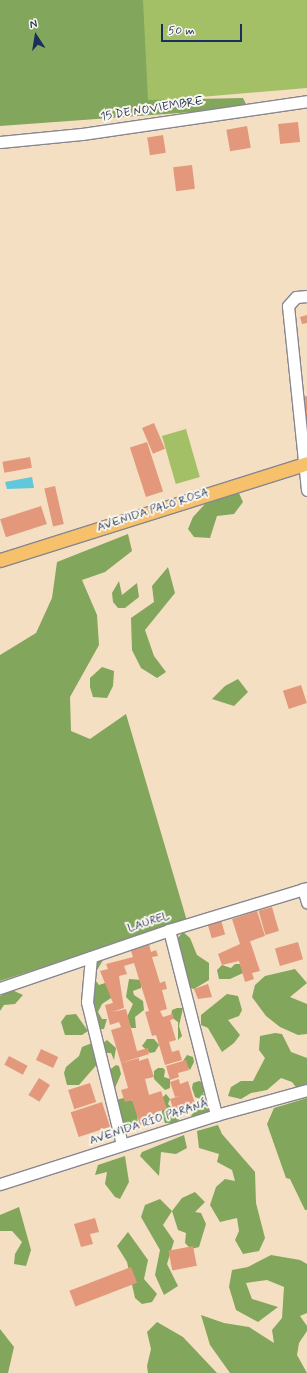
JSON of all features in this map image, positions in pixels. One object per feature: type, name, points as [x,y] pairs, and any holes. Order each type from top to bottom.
[{"type":"main road","name":"AVENIDA PALO ROSA","points":[[0,560],[305,463]]},
{"type":"street","name":"15 DE NOVIEMBRE","points":[[0,142],[82,134],[307,101]]},
{"type":"street","points":[[307,296],[296,297],[288,306],[307,490]]},
{"type":"street","points":[[305,889],[307,902]]},
{"type":"street","name":"LAUREL","points":[[0,988],[169,930],[305,889]]},
{"type":"street","points":[[169,930],[216,1115]]},
{"type":"street","points":[[91,957],[87,1002],[122,1145]]},
{"type":"street","name":"AVENIDA RÍO PARANÁ","points":[[0,1184],[216,1115],[307,1090]]},
{"type":"green space","points":[[0,0],[143,0],[148,100],[243,98],[248,108],[0,126]]},
{"type":"green space","points":[[135,0],[307,0],[307,88],[142,102]]},
{"type":"green space","points":[[186,429],[200,477],[176,484],[162,436]]},
{"type":"green space","points":[[238,491],[243,502],[234,514],[217,516],[210,538],[194,537],[188,529],[193,517],[205,504]]},
{"type":"green space","points":[[128,534],[132,551],[105,572],[82,580],[97,615],[99,645],[70,697],[71,731],[90,739],[126,714],[187,921],[0,981],[0,655],[36,633],[52,598],[57,562]]},
{"type":"green space","points":[[168,567],[175,593],[145,630],[154,656],[166,672],[157,678],[141,668],[132,650],[131,618],[154,602],[152,586]]},
{"type":"green space","points":[[119,581],[122,595],[137,583],[139,597],[125,608],[118,608],[113,602],[112,593]]},
{"type":"green space","points":[[102,667],[114,671],[113,686],[107,698],[93,697],[90,687],[90,678]]},
{"type":"green space","points":[[238,679],[248,692],[234,706],[212,699],[225,686]]},
{"type":"green space","points":[[183,932],[190,938],[197,955],[209,963],[209,980],[194,989],[187,987],[175,941]]},
{"type":"green space","points":[[103,960],[93,977],[99,985],[108,982],[113,990],[111,998],[102,1004],[98,1012],[102,1019],[107,1019],[104,1029],[91,1030],[93,961]]},
{"type":"green space","points":[[235,964],[240,964],[243,973],[230,979],[219,979],[217,970],[222,965],[231,968]]},
{"type":"green space","points":[[295,969],[307,983],[290,997],[307,1004],[307,1034],[298,1035],[280,1027],[266,1016],[252,997],[255,985],[265,976]]},
{"type":"green space","points":[[129,979],[142,980],[141,988],[133,991],[134,995],[143,1001],[144,1010],[135,1017],[136,1028],[131,1028],[127,1017],[133,1004],[126,997]]},
{"type":"green space","points":[[12,990],[23,995],[15,1004],[4,1005],[0,1011],[0,996]]},
{"type":"green space","points":[[227,994],[238,996],[242,1010],[239,1016],[228,1020],[240,1035],[234,1043],[222,1052],[208,1028],[201,1025],[201,1015]]},
{"type":"green space","points":[[183,1008],[179,1026],[182,1036],[178,1040],[178,1022],[171,1017],[172,1010]]},
{"type":"green space","points":[[76,1014],[88,1031],[82,1035],[65,1035],[61,1022],[66,1015]]},
{"type":"green space","points":[[275,1033],[282,1034],[291,1052],[307,1058],[307,1087],[299,1091],[292,1082],[281,1078],[267,1090],[251,1093],[241,1099],[228,1096],[231,1087],[241,1081],[253,1081],[265,1058],[259,1050],[260,1036]]},
{"type":"green space","points":[[147,1039],[154,1039],[159,1045],[155,1052],[150,1053],[142,1046]]},
{"type":"green space","points":[[107,1040],[116,1048],[114,1060],[111,1053],[99,1053],[99,1062],[79,1085],[67,1085],[64,1073],[66,1067],[79,1056],[82,1047],[92,1043],[98,1047]]},
{"type":"green space","points":[[187,1055],[193,1057],[194,1062],[190,1070],[183,1061]]},
{"type":"green space","points":[[116,1065],[119,1066],[121,1074],[115,1088],[107,1085],[107,1072]]},
{"type":"green space","points":[[158,1068],[163,1068],[165,1070],[164,1077],[170,1079],[170,1088],[165,1090],[154,1079],[154,1071]]},
{"type":"green space","points":[[199,1081],[205,1083],[207,1089],[203,1093],[209,1105],[208,1112],[201,1117],[191,1116],[200,1104],[200,1099],[195,1097],[192,1088],[193,1083]]},
{"type":"green space","points":[[166,1094],[170,1099],[168,1104],[175,1111],[179,1120],[175,1123],[165,1123],[162,1115],[162,1098]]},
{"type":"green space","points":[[124,1098],[133,1101],[138,1111],[137,1126],[133,1131],[119,1133],[111,1101]]},
{"type":"green space","points":[[307,1098],[307,1210],[305,1210],[290,1179],[286,1178],[267,1124],[274,1108]]},
{"type":"green space","points":[[218,1125],[222,1134],[255,1172],[256,1203],[265,1238],[259,1251],[243,1254],[235,1240],[239,1231],[237,1218],[220,1222],[210,1205],[216,1187],[225,1179],[235,1181],[232,1170],[217,1162],[219,1154],[199,1148],[197,1131]]},
{"type":"green space","points":[[184,1135],[187,1148],[176,1154],[161,1152],[159,1176],[140,1156],[142,1152]]},
{"type":"green space","points":[[125,1156],[129,1182],[120,1199],[115,1197],[105,1184],[107,1172],[95,1175],[98,1165]]},
{"type":"green space","points":[[195,1192],[205,1202],[195,1212],[201,1213],[206,1224],[199,1247],[191,1249],[185,1243],[186,1233],[178,1230],[172,1211],[182,1198]]},
{"type":"green space","points":[[160,1199],[172,1211],[163,1225],[174,1241],[167,1264],[178,1286],[164,1295],[155,1275],[160,1250],[141,1217],[145,1205]]},
{"type":"green space","points":[[19,1207],[31,1250],[26,1266],[14,1264],[15,1254],[22,1242],[12,1231],[0,1231],[0,1215]]},
{"type":"green space","points":[[128,1232],[148,1260],[144,1279],[157,1294],[152,1302],[142,1304],[135,1298],[127,1262],[117,1246]]},
{"type":"green space","points":[[271,1255],[300,1260],[307,1264],[307,1313],[300,1316],[307,1326],[307,1331],[299,1343],[297,1355],[307,1373],[230,1373],[210,1345],[201,1315],[224,1323],[249,1327],[274,1343],[272,1330],[282,1318],[284,1287],[267,1280],[246,1283],[252,1299],[278,1307],[258,1322],[236,1310],[229,1287],[232,1270],[248,1267]]},
{"type":"green space","points":[[157,1322],[183,1337],[217,1373],[148,1373],[147,1366],[151,1349],[147,1332]]},
{"type":"green space","points":[[0,1329],[14,1347],[8,1373],[0,1373]]},
{"type":"water","points":[[32,477],[34,488],[7,489],[5,482]]},
{"type":"building","points":[[298,122],[300,142],[280,144],[278,124]]},
{"type":"building","points":[[247,126],[251,148],[230,151],[226,130]]},
{"type":"building","points":[[163,135],[166,153],[150,155],[147,138]]},
{"type":"building","points":[[192,165],[195,189],[176,191],[173,167]]},
{"type":"building","points":[[307,315],[307,323],[302,324],[300,317]]},
{"type":"building","points":[[307,396],[307,418],[306,418],[303,397]]},
{"type":"building","points":[[154,423],[165,449],[153,454],[142,428]]},
{"type":"building","points":[[147,442],[163,491],[146,497],[130,448]]},
{"type":"building","points":[[30,457],[32,468],[4,473],[2,462]]},
{"type":"building","points":[[55,486],[64,524],[53,526],[44,488]]},
{"type":"building","points":[[41,506],[47,524],[6,537],[0,519]]},
{"type":"building","points":[[301,685],[307,703],[289,709],[283,691]]},
{"type":"building","points":[[272,907],[279,931],[265,935],[259,911]]},
{"type":"building","points":[[257,911],[265,936],[250,941],[260,971],[252,973],[254,979],[245,982],[239,961],[222,965],[218,954],[240,944],[232,919]]},
{"type":"building","points":[[221,920],[225,934],[212,938],[208,924]]},
{"type":"building","points":[[148,940],[151,952],[156,950],[158,956],[152,957],[160,983],[165,981],[167,989],[162,990],[167,1009],[160,1011],[163,1017],[173,1014],[174,1019],[170,1020],[176,1040],[169,1042],[172,1052],[179,1050],[182,1060],[165,1065],[156,1035],[152,1036],[145,1012],[149,1011],[134,963],[124,966],[127,974],[119,976],[124,1008],[112,1012],[126,1009],[137,1051],[148,1048],[149,1054],[121,1063],[111,1030],[121,1027],[119,1022],[110,1025],[105,1005],[113,1003],[100,971],[108,969],[106,964],[133,957],[129,945]]},
{"type":"building","points":[[298,942],[303,959],[280,966],[275,949]]},
{"type":"building","points":[[208,984],[212,997],[198,999],[194,989]]},
{"type":"building","points":[[41,1049],[58,1057],[53,1068],[36,1060]]},
{"type":"building","points":[[9,1056],[28,1066],[23,1075],[4,1065]]},
{"type":"building","points":[[139,1058],[139,1061],[148,1058],[154,1077],[145,1079],[149,1095],[161,1091],[167,1109],[156,1112],[157,1120],[140,1125],[132,1100],[125,1102],[121,1090],[128,1088],[121,1063]]},
{"type":"building","points":[[186,1060],[189,1070],[178,1073],[179,1077],[170,1080],[166,1066]]},
{"type":"building","points":[[39,1078],[50,1085],[39,1102],[28,1095]]},
{"type":"building","points":[[179,1079],[180,1084],[188,1081],[196,1107],[175,1115],[170,1099],[180,1096],[175,1097],[170,1082]]},
{"type":"building","points":[[90,1083],[96,1102],[74,1109],[68,1090]]},
{"type":"building","points":[[102,1102],[110,1127],[79,1137],[71,1112]]},
{"type":"building","points":[[95,1218],[99,1232],[90,1234],[93,1244],[81,1247],[74,1224]]},
{"type":"building","points":[[193,1246],[197,1266],[172,1270],[168,1251]]},
{"type":"building","points":[[131,1267],[137,1283],[75,1307],[69,1291]]}]
